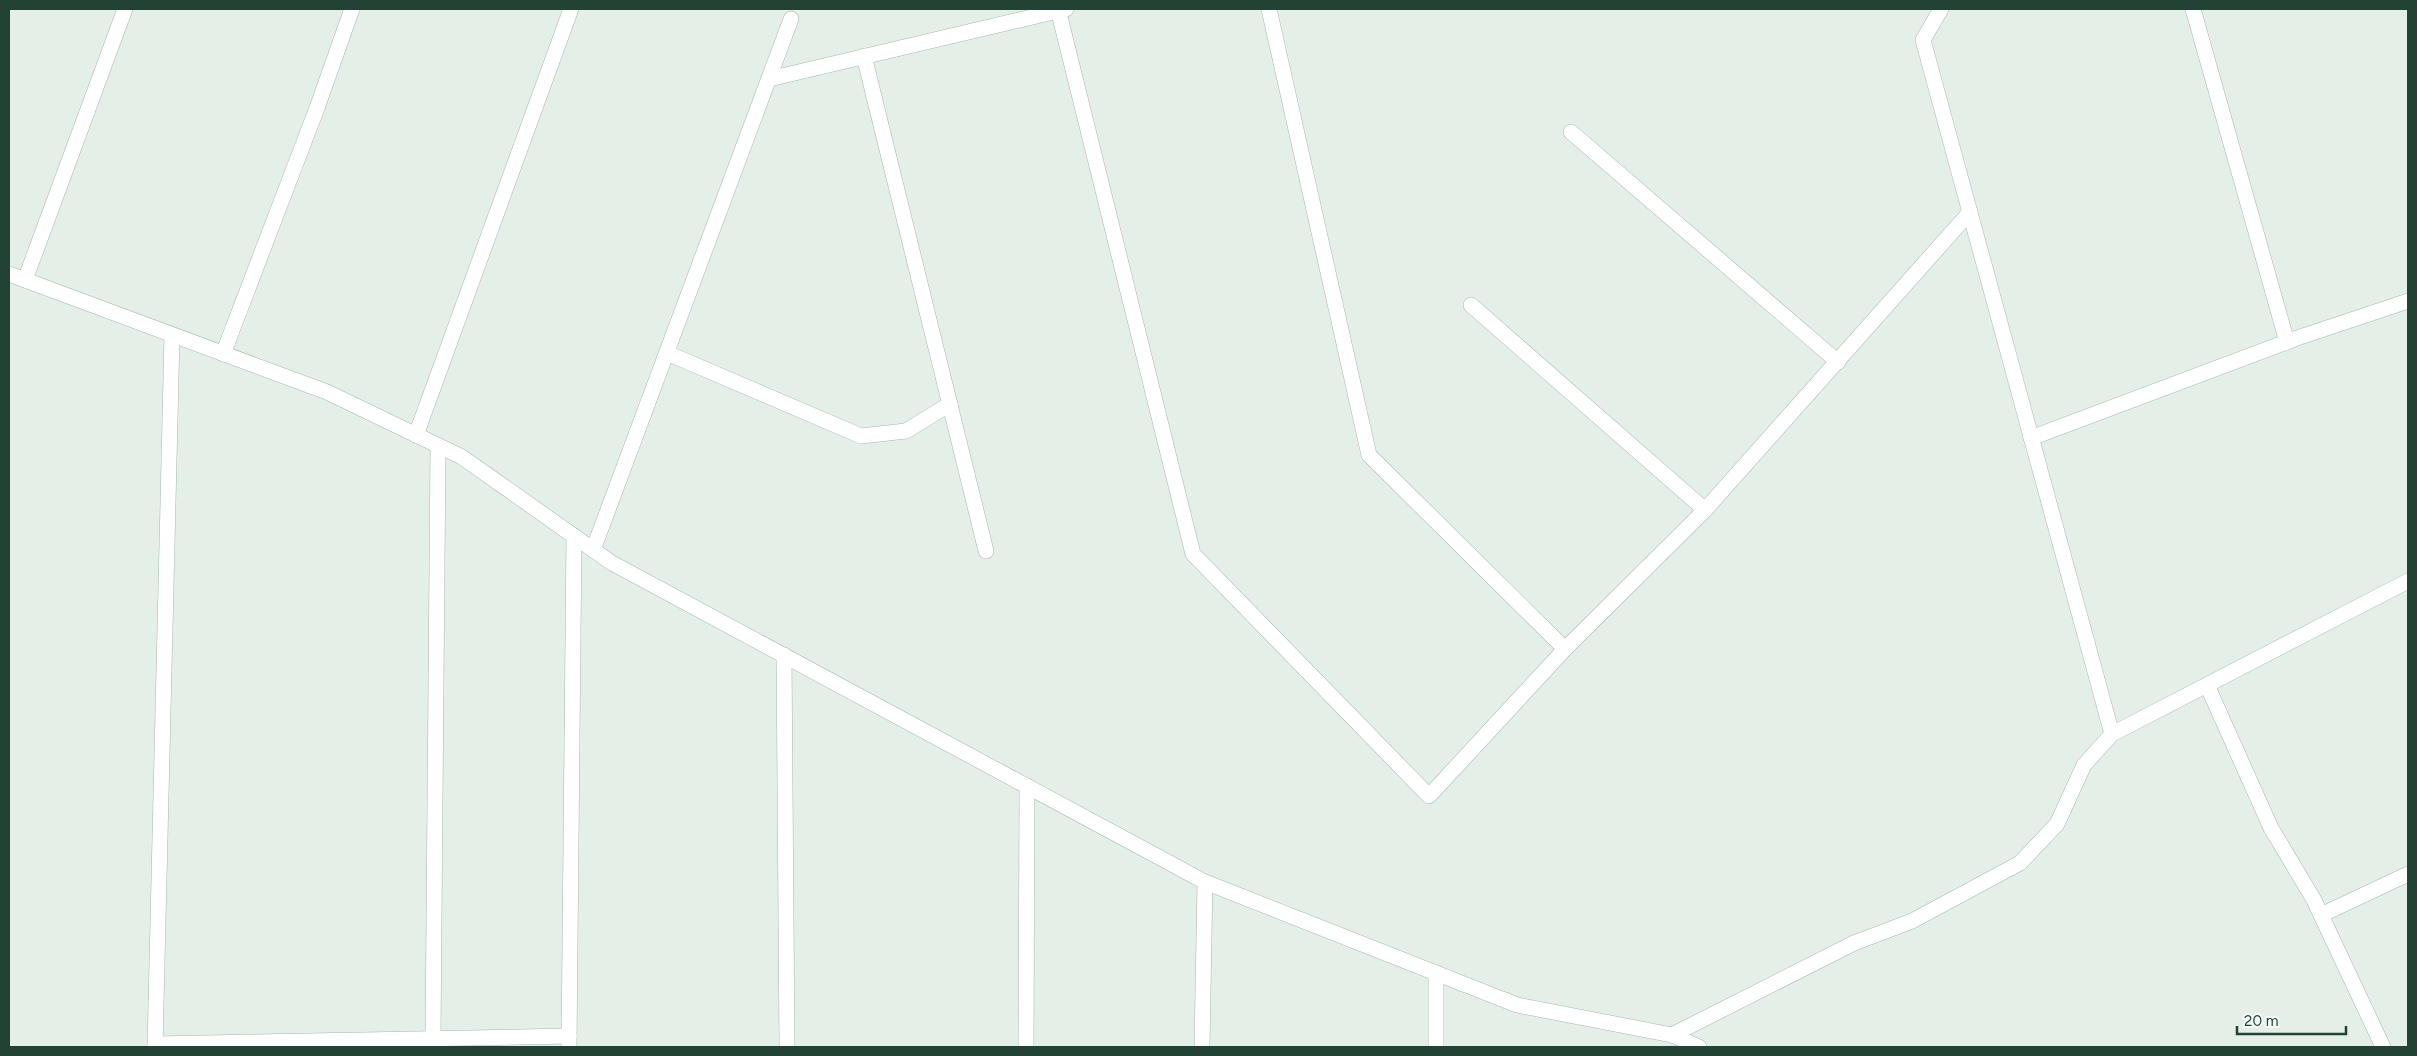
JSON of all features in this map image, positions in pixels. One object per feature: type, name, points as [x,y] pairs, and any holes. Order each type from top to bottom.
[{"type":"street","points":[[25,280],[124,9]]},
{"type":"street","points":[[223,354],[317,108],[352,9]]},
{"type":"street","points":[[416,435],[570,9]]},
{"type":"street","points":[[768,79],[1061,9],[1193,554],[1429,796],[1565,649],[1705,510],[1970,212]]},
{"type":"street","points":[[1269,9],[1369,455],[1565,649]]},
{"type":"street","points":[[1941,9],[1923,40],[2112,734]]},
{"type":"street","points":[[2193,9],[2287,342]]},
{"type":"street","points":[[593,550],[791,19]]},
{"type":"street","points":[[864,56],[986,551]]},
{"type":"street","points":[[1571,132],[1838,362]]},
{"type":"street","points":[[9,274],[327,392],[462,458],[612,563],[1205,882],[1517,1006],[1699,1047]]},
{"type":"street","points":[[2031,438],[2287,342],[2408,302]]},
{"type":"street","points":[[1471,305],[1705,510]]},
{"type":"street","points":[[172,335],[155,1046],[433,1038],[569,1042],[574,536]]},
{"type":"street","points":[[667,354],[861,436],[906,431],[950,404]]},
{"type":"street","points":[[433,1038],[438,446]]},
{"type":"street","points":[[1671,1041],[1854,943],[1912,921],[2020,863],[2057,824],[2084,765],[2112,734],[2408,581]]},
{"type":"street","points":[[784,656],[787,1047]]},
{"type":"street","points":[[2208,685],[2270,828],[2321,915],[2383,1047]]},
{"type":"street","points":[[1026,1047],[1027,786]]},
{"type":"street","points":[[2321,915],[2408,874]]},
{"type":"street","points":[[1202,1047],[1205,882]]},
{"type":"street","points":[[1436,973],[1436,1047]]}]
